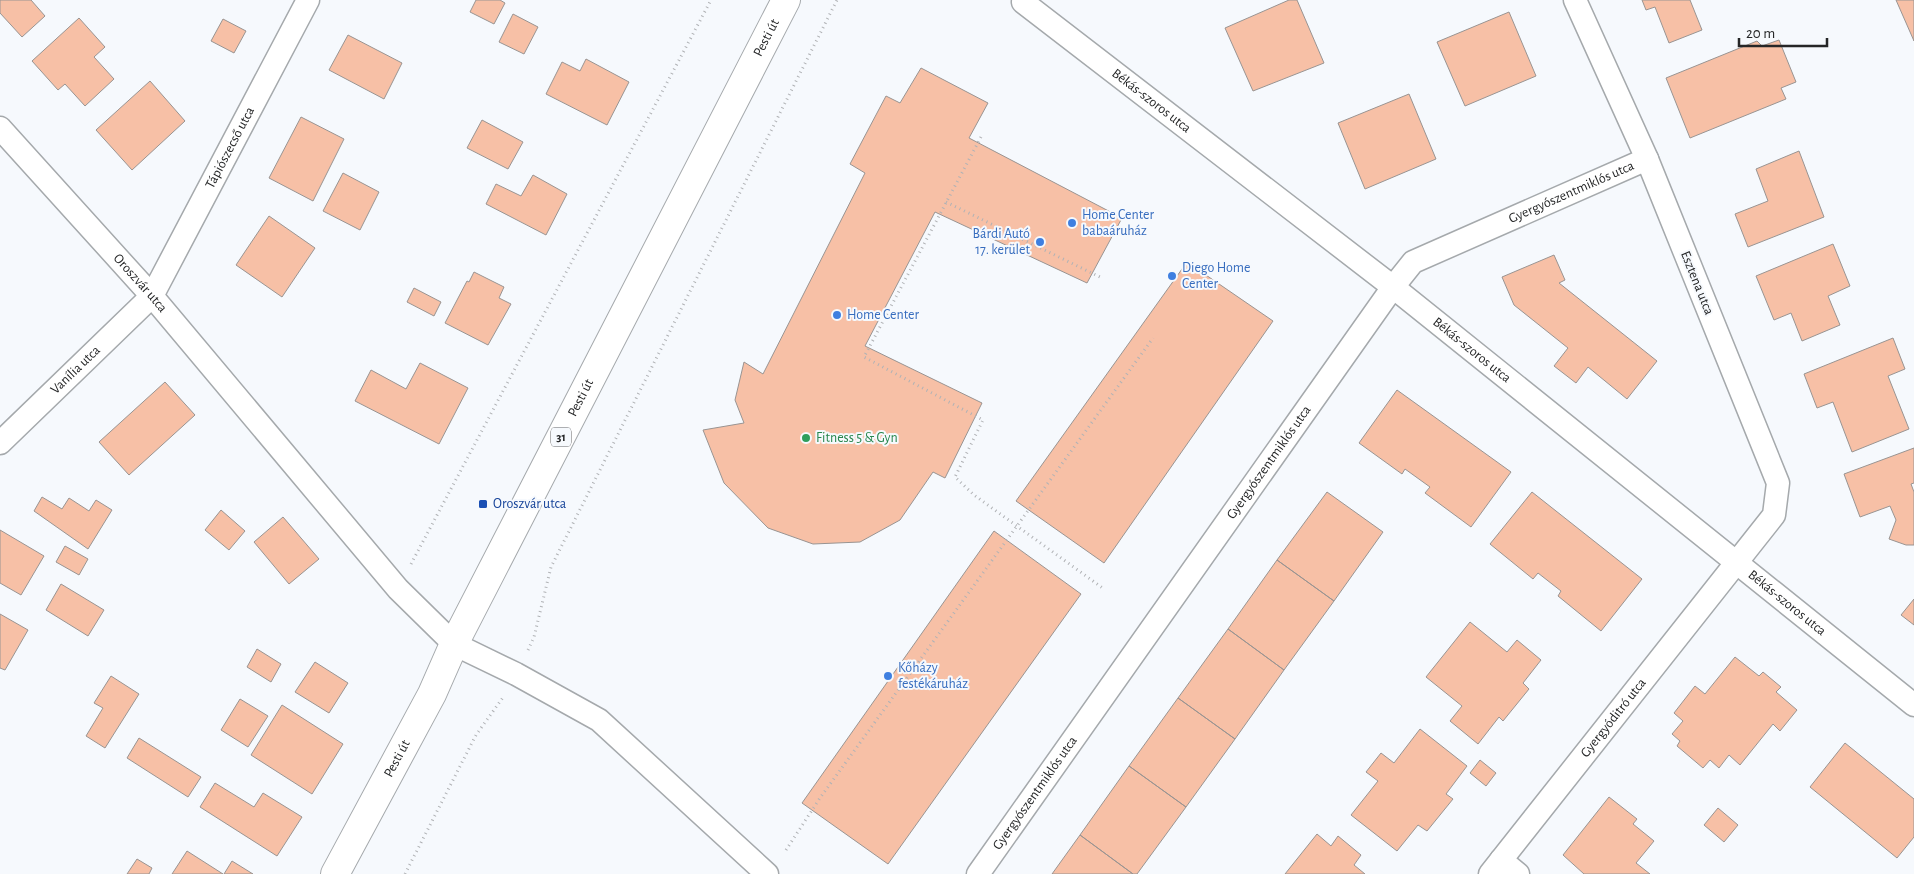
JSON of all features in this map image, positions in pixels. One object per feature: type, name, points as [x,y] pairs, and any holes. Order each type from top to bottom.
[{"type":"main road","name":"Pesti út","points":[[335,874],[432,694],[454,644],[786,0]]},
{"type":"street","name":"Tápiószecső utca","points":[[152,296],[308,0]]},
{"type":"street","name":"Esztena utca","points":[[1576,0],[1647,160],[1778,483],[1774,515],[1736,561]]},
{"type":"street","name":"Békás-szoros utca","points":[[1024,2],[1393,287],[1914,705]]},
{"type":"street","name":"Oroszvár utca","points":[[0,128],[152,296],[398,589],[454,644],[516,674],[599,720],[767,874]]},
{"type":"street","name":"Gyergyószentmiklós utca","points":[[978,874],[1393,287],[1413,262],[1647,160]]},
{"type":"street","name":"Vanília utca","points":[[0,443],[152,296]]},
{"type":"street","name":"Gyergyóditró utca","points":[[1503,869],[1736,561]]},
{"type":"path","points":[[398,589],[711,0]]},
{"type":"path","points":[[405,874],[476,735],[500,703],[516,674],[534,637],[551,567],[837,0]]},
{"type":"path","points":[[981,137],[864,357],[984,420],[955,477],[974,495],[1104,589]]},
{"type":"path","points":[[946,202],[1102,278]]},
{"type":"path","points":[[786,850],[820,798],[1153,338]]},
{"type":"building","points":[[0,0],[31,0],[45,16],[22,37],[0,13]]},
{"type":"building","points":[[476,0],[500,0],[505,3],[494,24],[470,12]]},
{"type":"building","points":[[1289,0],[1297,0],[1324,63],[1253,91],[1225,28]]},
{"type":"building","points":[[1642,0],[1690,0],[1702,30],[1669,43],[1655,7],[1646,10]]},
{"type":"building","points":[[1896,0],[1914,0],[1914,41]]},
{"type":"building","points":[[1509,12],[1536,76],[1465,106],[1437,42]]},
{"type":"building","points":[[513,14],[538,27],[524,54],[499,42]]},
{"type":"building","points":[[79,18],[105,47],[94,57],[114,79],[85,106],[65,84],[58,90],[32,61]]},
{"type":"building","points":[[223,19],[246,31],[234,53],[211,41]]},
{"type":"building","points":[[348,35],[402,63],[384,99],[329,70]]},
{"type":"building","points":[[1779,40],[1796,82],[1781,88],[1786,99],[1690,138],[1666,78],[1757,41],[1762,46]]},
{"type":"building","points":[[586,59],[629,82],[607,125],[546,94],[562,62],[580,71]]},
{"type":"building","name":"Home Center","points":[[921,68],[988,103],[969,138],[1122,218],[1087,283],[935,212],[865,346],[982,403],[945,478],[933,472],[900,520],[860,542],[813,544],[768,528],[724,483],[703,430],[744,423],[735,400],[744,362],[763,374],[865,173],[850,164],[886,96],[900,103]]},
{"type":"building","points":[[150,81],[185,121],[132,170],[96,130]]},
{"type":"building","points":[[1409,94],[1436,159],[1365,189],[1338,123]]},
{"type":"building","points":[[301,117],[344,139],[313,201],[269,178]]},
{"type":"building","points":[[482,120],[523,142],[508,169],[467,148]]},
{"type":"building","points":[[1799,151],[1824,217],[1748,247],[1735,214],[1768,201],[1756,169]]},
{"type":"building","points":[[343,173],[379,192],[360,230],[323,211]]},
{"type":"building","points":[[533,175],[567,194],[546,235],[486,204],[496,184],[521,196]]},
{"type":"building","points":[[269,216],[315,248],[282,297],[236,265]]},
{"type":"building","points":[[1833,244],[1850,286],[1828,296],[1840,325],[1802,341],[1791,313],[1774,320],[1756,276]]},
{"type":"building","points":[[1554,255],[1565,280],[1559,283],[1657,361],[1627,399],[1588,367],[1576,383],[1554,366],[1568,348],[1514,305],[1502,277]]},
{"type":"building","points":[[1187,262],[1273,321],[1104,563],[1016,501]]},
{"type":"building","points":[[474,272],[504,287],[499,298],[511,304],[488,345],[445,323],[467,281],[469,282]]},
{"type":"building","points":[[414,288],[441,302],[434,316],[407,302]]},
{"type":"building","points":[[1893,338],[1905,369],[1888,376],[1909,429],[1852,452],[1833,402],[1817,408],[1804,374]]},
{"type":"building","points":[[420,363],[468,388],[439,444],[355,401],[371,370],[406,389]]},
{"type":"building","points":[[165,382],[195,415],[129,475],[99,442]]},
{"type":"building","points":[[1397,390],[1511,472],[1471,527],[1425,493],[1430,487],[1405,469],[1402,474],[1359,443]]},
{"type":"building","points":[[1914,448],[1914,483],[1911,484],[1914,492],[1914,545],[1906,545],[1889,539],[1896,520],[1890,506],[1860,517],[1844,474]]},
{"type":"building","points":[[1327,492],[1383,532],[1334,601],[1277,560]]},
{"type":"building","points":[[1532,492],[1642,579],[1601,631],[1558,596],[1561,591],[1538,573],[1533,579],[1490,544]]},
{"type":"building","points":[[42,497],[62,509],[69,498],[89,511],[96,500],[112,510],[88,549],[34,511]]},
{"type":"building","points":[[221,510],[245,531],[229,550],[205,530]]},
{"type":"building","points":[[283,517],[319,559],[289,584],[254,542]]},
{"type":"building","points":[[0,530],[44,556],[21,595],[0,583]]},
{"type":"building","points":[[994,531],[1081,594],[888,864],[802,803]]},
{"type":"building","points":[[65,546],[88,559],[79,575],[56,562]]},
{"type":"building","points":[[1277,560],[1334,601],[1284,670],[1228,629]]},
{"type":"building","points":[[61,584],[104,610],[88,636],[46,610]]},
{"type":"building","points":[[1914,599],[1914,625],[1901,615]]},
{"type":"building","points":[[0,614],[28,630],[5,670],[0,668]]},
{"type":"building","points":[[1470,622],[1507,652],[1517,640],[1541,660],[1523,683],[1529,689],[1503,721],[1499,717],[1478,744],[1450,721],[1462,706],[1426,677]]},
{"type":"building","points":[[1228,629],[1284,670],[1235,739],[1178,698]]},
{"type":"building","points":[[257,649],[281,664],[271,682],[247,667]]},
{"type":"building","points":[[1735,657],[1759,676],[1763,672],[1781,687],[1776,692],[1797,710],[1780,731],[1773,724],[1740,765],[1729,755],[1719,768],[1710,760],[1703,768],[1677,746],[1680,741],[1672,734],[1683,721],[1674,713],[1695,686],[1705,694]]},
{"type":"building","points":[[315,662],[348,683],[329,713],[295,692]]},
{"type":"building","points":[[111,676],[139,694],[105,748],[86,736],[103,708],[94,703]]},
{"type":"building","points":[[1178,698],[1235,739],[1186,807],[1129,766]]},
{"type":"building","points":[[240,699],[268,716],[248,747],[221,730]]},
{"type":"building","points":[[282,705],[343,744],[312,794],[251,755]]},
{"type":"building","points":[[1420,729],[1467,766],[1446,794],[1453,799],[1427,831],[1418,825],[1397,851],[1351,815],[1378,781],[1366,772],[1381,753],[1394,763]]},
{"type":"building","points":[[139,738],[201,777],[188,797],[127,758]]},
{"type":"building","points":[[1845,743],[1914,799],[1914,837],[1897,858],[1810,787]]},
{"type":"building","points":[[1480,760],[1496,773],[1486,786],[1470,773]]},
{"type":"building","points":[[1129,766],[1186,807],[1137,874],[1133,874],[1080,835]]},
{"type":"building","points":[[215,783],[254,807],[263,793],[302,817],[277,856],[200,807]]},
{"type":"building","points":[[1609,797],[1637,819],[1633,824],[1654,841],[1636,863],[1650,874],[1584,874],[1563,855]]},
{"type":"building","points":[[1718,808],[1738,825],[1724,842],[1704,825]]},
{"type":"building","points":[[1317,834],[1331,846],[1338,836],[1361,855],[1354,865],[1365,874],[1285,874]]},
{"type":"building","points":[[1080,835],[1133,874],[1052,874]]},
{"type":"building","points":[[187,851],[223,874],[172,874]]},
{"type":"building","points":[[137,859],[152,868],[149,874],[127,874]]},
{"type":"building","points":[[232,861],[253,874],[224,874]]},
{"type":"place","name":"Home Center babaáruház","points":[[1072,223]]},
{"type":"place","name":"Bárdi Autó 17. kerület","points":[[1040,242]]},
{"type":"place","name":"Diego Home Center","points":[[1172,276]]},
{"type":"place","name":"Home Center","points":[[837,315]]},
{"type":"place","name":"Fitness 5 & Gyn","points":[[806,438]]},
{"type":"place","name":"Oroszvár utca","points":[[483,504]]},
{"type":"place","name":"Kőházy festékáruház","points":[[888,676]]}]
